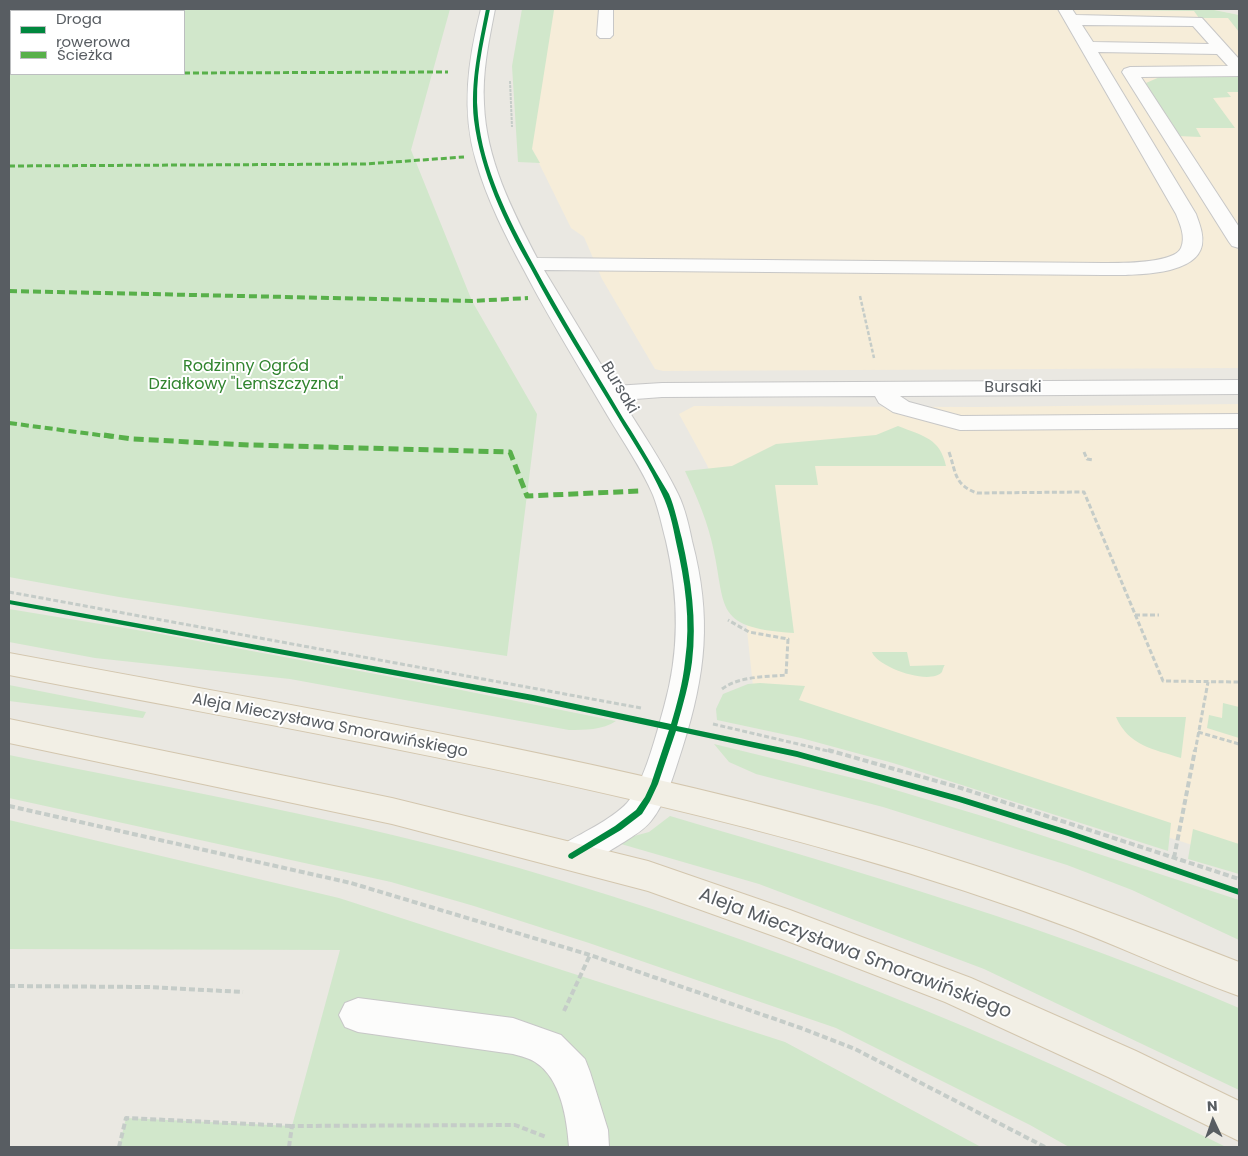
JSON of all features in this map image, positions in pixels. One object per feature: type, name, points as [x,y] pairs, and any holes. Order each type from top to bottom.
[{"type":"main road","name":"Aleja Mieczysława Smorawińskiego","points":[[9,664],[540,766],[794,826],[1030,898],[1239,979]]},
{"type":"main road","name":"Aleja Mieczysława Smorawińskiego","points":[[9,731],[392,811],[648,876],[790,926],[958,990],[1122,1064],[1239,1121]]},
{"type":"street","name":"Bursaki","points":[[488,9],[476,70],[476,118],[487,168],[497,195],[530,264],[561,321],[607,394],[666,495],[675,522],[688,590],[691,623],[690,651],[676,716],[652,791]]},
{"type":"street","points":[[605,34],[606,9]]},
{"type":"street","points":[[530,264],[1079,269],[1143,267],[1177,261],[1187,255],[1191,247],[1192,229],[1186,214],[1068,15]]},
{"type":"street","points":[[1068,15],[1197,21],[1239,70]]},
{"type":"street","points":[[1086,47],[1222,49]]},
{"type":"street","points":[[1239,70],[1130,72],[1239,242]]},
{"type":"street","name":"Bursaki","points":[[607,394],[662,390],[1239,387]]},
{"type":"street","points":[[885,389],[887,398],[901,407],[960,423],[1239,421]]},
{"type":"street","points":[[572,856],[638,814],[652,791]]},
{"type":"street","points":[[358,1015],[513,1036],[548,1048],[571,1072],[588,1130],[589,1147]]},
{"type":"path","points":[[858,291],[876,364]]},
{"type":"path","points":[[953,464],[958,482],[962,488],[977,493],[1084,492],[1163,682],[1239,682]]},
{"type":"path","points":[[9,592],[637,707],[805,744],[961,788],[1239,879]]},
{"type":"path","points":[[1135,615],[1159,615]]},
{"type":"path","points":[[1174,858],[1208,682]]},
{"type":"path","points":[[1198,732],[1239,744]]},
{"type":"path","points":[[9,806],[352,883],[590,955],[801,1028],[855,1049],[1045,1147]]},
{"type":"path","points":[[548,1048],[590,955]]},
{"type":"path","points":[[9,986],[148,987],[243,992]]},
{"type":"path","points":[[119,1147],[126,1118],[292,1126],[515,1125],[548,1138]]},
{"type":"path","points":[[289,1147],[292,1126]]},
{"type":"shaded area","points":[[532,9],[1198,9],[1239,15],[1239,368],[663,371],[655,369],[602,279],[584,237],[571,228],[532,149]]},
{"type":"shaded area","points":[[1239,404],[1239,860],[755,705],[743,593],[732,525],[707,465],[679,414],[694,406],[977,407]]},
{"type":"green space","name":"Rodzinny Ogród Działkowy \"Lemszczyzna\"","points":[[9,9],[450,9],[411,150],[472,301],[537,414],[507,656],[119,597],[9,577]]},
{"type":"green space","points":[[522,9],[557,9],[554,10],[532,149],[540,163],[518,162],[512,66]]},
{"type":"green space","points":[[1102,10],[1214,10],[1239,15],[1239,32],[1228,18],[1199,18],[1194,11]]},
{"type":"green space","points":[[1162,76],[1239,77],[1239,92],[1227,92],[1231,97],[1213,98],[1235,128],[1196,128],[1201,137],[1177,136],[1146,83]]},
{"type":"green space","points":[[898,426],[923,436],[935,444],[946,466],[815,466],[818,485],[775,485],[794,633],[767,630],[748,625],[735,618],[727,609],[722,596],[709,530],[685,471],[732,466],[776,444],[876,435]]},
{"type":"green space","points":[[9,609],[155,633],[616,721],[599,728],[569,730],[290,679],[95,658],[9,642]]},
{"type":"green space","points":[[872,652],[907,652],[910,666],[945,665],[942,672],[936,676],[916,676],[893,669],[876,658]]},
{"type":"green space","points":[[748,684],[805,686],[799,700],[1171,823],[1168,851],[893,763],[801,738],[717,720],[716,709],[723,694]]},
{"type":"green space","points":[[9,685],[146,712],[143,718],[9,701]]},
{"type":"green space","points":[[1223,703],[1239,707],[1239,738],[1207,728],[1209,715],[1222,718]]},
{"type":"green space","points":[[1116,717],[1186,717],[1181,758],[1152,749],[1135,740],[1121,727]]},
{"type":"green space","points":[[714,744],[869,782],[992,819],[1239,900],[1239,940],[1132,890],[1067,865],[883,807],[756,774],[729,762]]},
{"type":"green space","points":[[9,755],[329,820],[456,851],[610,895],[790,957],[879,991],[1054,1066],[1226,1147],[1069,1147],[1030,1125],[836,1028],[589,943],[474,906],[391,882],[9,798]]},
{"type":"green space","points":[[670,816],[958,903],[1100,952],[1239,1008],[1239,1090],[984,969],[759,884],[621,844],[623,839],[649,832]]},
{"type":"green space","points":[[9,820],[339,898],[785,1042],[981,1147],[119,1147],[126,1118],[292,1126],[340,950],[9,949]]},
{"type":"green space","points":[[1193,829],[1239,844],[1239,874],[1188,859]]},
{"type":"marked path","points":[[185,73],[448,72]]},
{"type":"marked path","points":[[9,166],[365,164],[464,157]]},
{"type":"marked path","points":[[9,291],[472,301],[528,298]]},
{"type":"marked path","points":[[9,423],[132,439],[250,445],[510,452],[527,496],[639,491]]},
{"type":"cycle path","points":[[488,9],[475,90],[476,118],[484,160],[507,220],[537,276],[666,495],[686,571],[690,610],[691,630],[687,674],[673,729],[651,791],[639,812],[618,828],[572,856]]},
{"type":"cycle path","points":[[9,602],[533,698],[797,754],[959,799],[1068,833],[1239,892]]}]
